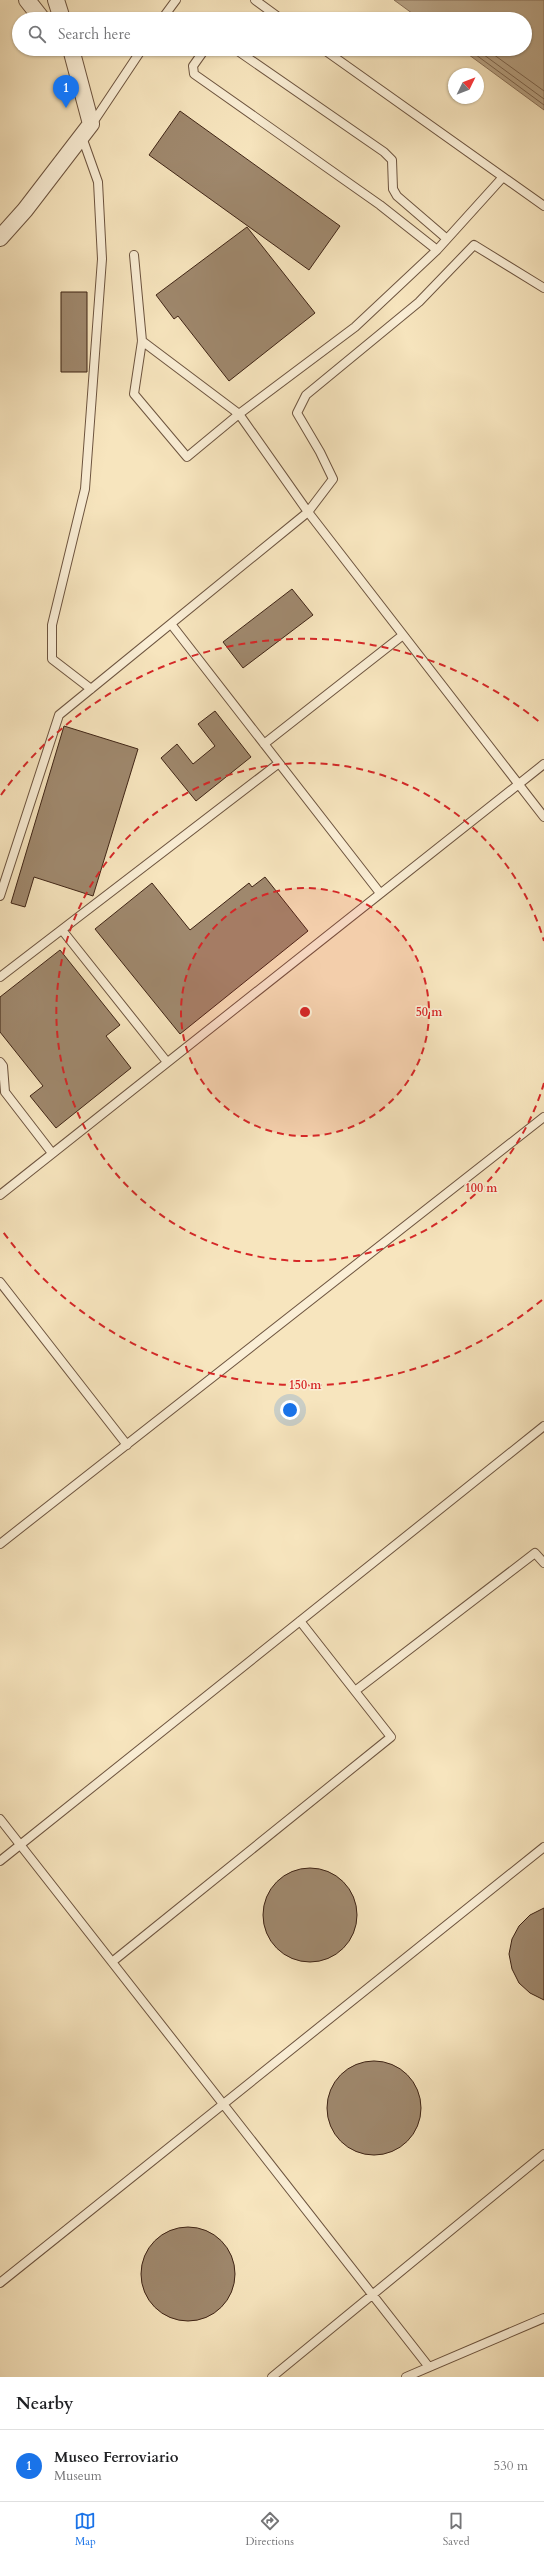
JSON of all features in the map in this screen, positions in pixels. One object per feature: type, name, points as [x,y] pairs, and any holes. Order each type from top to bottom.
[{"type":"street","points":[[27,0],[36,12]]},
{"type":"street","points":[[56,0],[60,12]]},
{"type":"street","points":[[0,238],[26,210],[86,130],[72,56]]},
{"type":"lane","points":[[167,12],[176,0]]},
{"type":"lane","points":[[254,0],[271,12]]},
{"type":"lane","points":[[91,689],[52,659],[52,625],[84,489],[102,259],[98,182],[86,130],[137,56]]},
{"type":"lane","points":[[200,56],[193,66],[194,74],[380,205],[437,250]]},
{"type":"lane","points":[[245,56],[384,152],[392,160],[393,189],[397,196],[447,239]]},
{"type":"lane","points":[[333,56],[544,206]]},
{"type":"lane","points":[[134,255],[142,341],[134,394],[187,457],[239,414],[355,327],[437,250],[503,177]]},
{"type":"lane","points":[[0,896],[58,715],[308,512],[333,479],[320,452],[297,413],[306,395],[420,302],[474,245],[544,288]]},
{"type":"lane","points":[[142,341],[239,414],[308,512],[544,818]]},
{"type":"lane","points":[[171,624],[380,893]]},
{"type":"lane","points":[[264,744],[403,635]]},
{"type":"lane","points":[[0,977],[280,763]]},
{"type":"lane","points":[[0,1195],[544,764]]},
{"type":"lane","points":[[62,930],[167,1062]]},
{"type":"lane","points":[[0,1062],[3,1066],[5,1092],[52,1153]]},
{"type":"lane","points":[[0,1544],[544,1117]]},
{"type":"lane","points":[[0,1282],[127,1445]]},
{"type":"lane","points":[[0,1861],[544,1426]]},
{"type":"lane","points":[[355,1691],[535,1553],[544,1563]]},
{"type":"lane","points":[[112,1962],[391,1737],[300,1621]]},
{"type":"lane","points":[[0,1819],[429,2367]]},
{"type":"lane","points":[[0,2283],[544,1847]]},
{"type":"lane","points":[[272,2377],[544,2154]]},
{"type":"lane","points":[[406,2377],[544,2318]]},
{"type":"water","points":[[394,0],[544,0],[544,110],[471,56],[532,56],[532,12],[410,12]]},
{"type":"building","points":[[180,111],[340,226],[309,270],[149,155]]},
{"type":"building","points":[[247,227],[315,313],[229,381],[178,316],[174,319],[156,295]]},
{"type":"building","points":[[61,292],[87,292],[87,372],[61,372]]},
{"type":"building","points":[[292,589],[313,615],[243,668],[223,642]]},
{"type":"building","points":[[215,711],[251,757],[196,801],[161,758],[177,744],[193,764],[215,746],[198,724]]},
{"type":"building","points":[[64,726],[138,749],[93,896],[34,877],[25,907],[11,903]]},
{"type":"building","points":[[265,877],[308,931],[180,1034],[95,929],[152,883],[190,930],[249,883],[252,887]]},
{"type":"building","points":[[60,950],[120,1025],[106,1036],[131,1068],[56,1128],[30,1096],[43,1086],[0,1032],[0,997]]},
{"type":"building","points":[[310,1868],[328,1871],[343,1882],[354,1897],[357,1915],[354,1933],[343,1948],[328,1959],[310,1962],[292,1959],[277,1948],[266,1933],[263,1915],[266,1897],[277,1882],[292,1871]]},
{"type":"building","points":[[544,1908],[544,2000],[530,1993],[519,1983],[512,1969],[509,1954],[512,1939],[519,1926],[530,1915]]},
{"type":"building","points":[[374,2061],[392,2064],[407,2075],[418,2090],[421,2108],[418,2126],[407,2141],[392,2152],[374,2155],[356,2152],[341,2141],[330,2126],[327,2108],[330,2090],[341,2075],[356,2064]]},
{"type":"building","points":[[188,2227],[206,2230],[221,2241],[232,2256],[235,2274],[232,2292],[221,2307],[206,2318],[188,2321],[170,2318],[155,2307],[144,2292],[141,2274],[144,2256],[155,2241],[170,2230]]},
{"type":"place","name":"Museo Ferroviario","points":[[66,108]]}]
